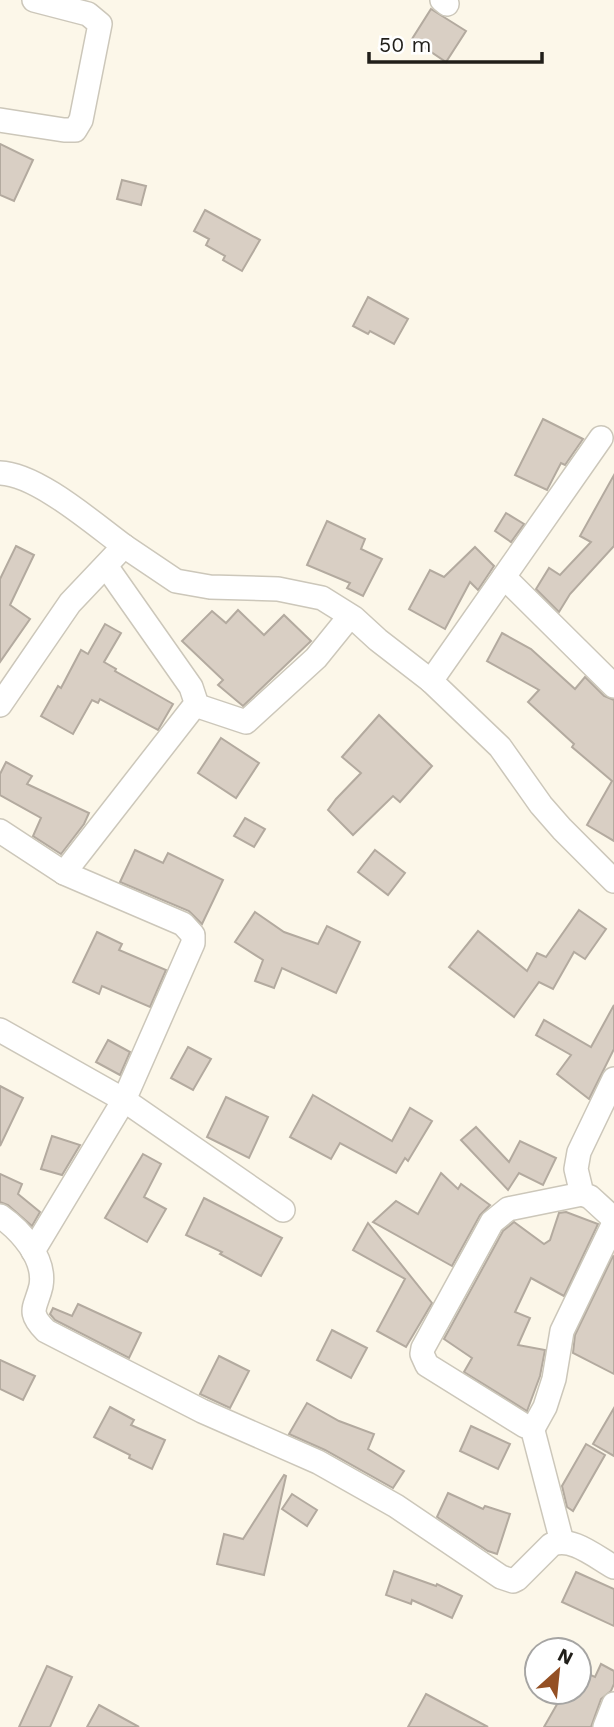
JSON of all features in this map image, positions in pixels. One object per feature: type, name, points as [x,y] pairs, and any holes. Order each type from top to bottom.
[{"type":"street","points":[[0,120],[75,130],[81,120],[99,21],[88,14],[34,0]]},
{"type":"street","points":[[430,681],[601,438]]},
{"type":"street","points":[[0,473],[22,477],[70,506],[176,581],[209,587],[278,589],[321,598],[350,616],[430,681],[500,747],[541,805],[614,881]]},
{"type":"street","points":[[0,705],[70,603],[124,546]]},
{"type":"street","points":[[64,873],[195,705],[191,687],[106,566]]},
{"type":"street","points":[[504,576],[614,686]]},
{"type":"street","points":[[195,705],[247,722],[316,658],[350,616]]},
{"type":"street","points":[[0,831],[64,873],[183,924],[193,935],[193,943],[124,1100],[33,1251]]},
{"type":"street","points":[[0,1030],[124,1100],[283,1210]]},
{"type":"street","points":[[582,1194],[576,1169],[579,1152],[614,1079]]},
{"type":"street","points":[[532,1427],[526,1426],[427,1365],[422,1350],[492,1222],[508,1209],[582,1194],[590,1197],[614,1221],[562,1331],[554,1379],[545,1407],[532,1427],[562,1542]]},
{"type":"street","points":[[0,1216],[21,1233],[33,1251],[41,1277],[33,1313],[46,1331],[202,1410],[318,1462],[396,1506],[501,1577],[513,1581],[517,1579],[551,1545],[562,1542],[614,1567]]},
{"type":"street","points":[[605,1727],[614,1704]]},
{"type":"building","points":[[431,9],[466,31],[446,62],[412,39]]},
{"type":"building","points":[[0,144],[33,160],[14,201],[0,195]]},
{"type":"building","points":[[122,180],[146,186],[141,205],[117,199]]},
{"type":"building","points":[[205,210],[260,240],[242,271],[223,260],[225,256],[206,245],[209,239],[194,231]]},
{"type":"building","points":[[368,297],[408,319],[394,344],[370,331],[368,334],[353,326]]},
{"type":"building","points":[[543,419],[583,439],[565,465],[561,463],[547,490],[515,475]]},
{"type":"building","points":[[614,475],[614,546],[570,594],[559,612],[536,589],[549,568],[560,575],[591,542],[580,536]]},
{"type":"building","points":[[506,513],[524,524],[511,542],[495,531]]},
{"type":"building","points":[[327,521],[365,539],[361,549],[382,559],[363,596],[347,588],[350,583],[307,565]]},
{"type":"building","points":[[16,546],[34,555],[10,605],[30,619],[0,662],[0,579]]},
{"type":"building","points":[[475,547],[494,566],[478,590],[470,582],[445,629],[409,609],[430,570],[444,577]]},
{"type":"building","points":[[238,610],[264,635],[284,615],[311,641],[243,706],[218,685],[223,680],[182,641],[212,611],[226,623]]},
{"type":"building","points":[[105,624],[121,633],[104,662],[173,704],[158,730],[100,699],[98,703],[92,700],[73,734],[41,716],[58,686],[61,688],[81,650],[88,654]]},
{"type":"building","points":[[502,633],[531,649],[575,689],[585,677],[604,696],[614,700],[614,841],[587,825],[612,781],[572,747],[574,744],[528,702],[539,690],[487,661]]},
{"type":"building","points":[[379,715],[432,766],[400,802],[393,796],[353,835],[328,810],[361,773],[342,757]]},
{"type":"building","points":[[221,738],[259,763],[236,798],[198,773]]},
{"type":"building","points":[[6,762],[32,776],[27,784],[89,813],[61,854],[33,836],[41,818],[0,795],[0,774]]},
{"type":"building","points":[[245,818],[265,829],[254,847],[234,836]]},
{"type":"building","points":[[135,850],[163,863],[168,853],[223,880],[202,924],[189,911],[120,882]]},
{"type":"building","points":[[375,850],[405,873],[388,895],[358,872]]},
{"type":"building","points":[[579,910],[606,929],[585,959],[574,952],[553,989],[539,982],[514,1017],[449,967],[478,931],[527,971],[537,953],[546,957]]},
{"type":"building","points":[[255,912],[284,932],[318,944],[327,926],[360,942],[336,993],[282,968],[274,988],[255,981],[263,960],[235,942]]},
{"type":"building","points":[[97,932],[122,944],[119,950],[166,970],[150,1007],[102,986],[99,994],[73,982]]},
{"type":"building","points":[[614,1005],[614,1049],[589,1099],[557,1074],[571,1055],[536,1035],[544,1020],[591,1047]]},
{"type":"building","points":[[108,1040],[130,1052],[120,1075],[96,1062]]},
{"type":"building","points":[[188,1047],[211,1059],[193,1090],[171,1078]]},
{"type":"building","points":[[0,1086],[23,1098],[0,1146]]},
{"type":"building","points":[[313,1095],[392,1141],[410,1108],[432,1121],[408,1161],[405,1158],[396,1173],[340,1143],[331,1159],[290,1137]]},
{"type":"building","points":[[226,1097],[268,1117],[249,1158],[207,1137]]},
{"type":"building","points":[[476,1127],[509,1162],[520,1141],[556,1158],[543,1185],[519,1173],[508,1190],[461,1140]]},
{"type":"building","points":[[52,1136],[80,1145],[62,1175],[41,1169]]},
{"type":"building","points":[[143,1154],[161,1164],[144,1197],[166,1209],[147,1242],[105,1218]]},
{"type":"building","points":[[441,1173],[458,1189],[461,1184],[490,1205],[480,1215],[452,1266],[373,1222],[396,1201],[418,1214]]},
{"type":"building","points":[[0,1174],[22,1184],[18,1194],[40,1212],[32,1226],[8,1205],[0,1202]]},
{"type":"building","points":[[204,1198],[282,1238],[261,1276],[220,1254],[222,1252],[186,1235]]},
{"type":"building","points":[[566,1212],[598,1224],[564,1296],[531,1278],[515,1312],[530,1318],[518,1345],[545,1350],[540,1376],[527,1411],[464,1372],[472,1358],[444,1339],[503,1231],[514,1222],[544,1244],[550,1240],[559,1213]]},
{"type":"building","points":[[368,1223],[432,1303],[406,1347],[377,1331],[405,1279],[353,1250]]},
{"type":"building","points":[[613,1256],[614,1374],[573,1353],[575,1335]]},
{"type":"building","points":[[78,1304],[141,1333],[129,1358],[55,1320],[50,1314],[53,1308],[72,1316]]},
{"type":"building","points":[[332,1330],[367,1348],[351,1378],[317,1360]]},
{"type":"building","points":[[219,1356],[249,1371],[230,1408],[200,1394]]},
{"type":"building","points":[[0,1360],[35,1376],[23,1400],[0,1389]]},
{"type":"building","points":[[307,1403],[339,1421],[374,1434],[368,1449],[404,1471],[393,1488],[325,1450],[289,1434]]},
{"type":"building","points":[[110,1407],[134,1420],[131,1425],[165,1440],[152,1469],[94,1437]]},
{"type":"building","points":[[614,1408],[614,1456],[593,1444]]},
{"type":"building","points":[[471,1426],[510,1444],[498,1469],[460,1451]]},
{"type":"building","points":[[586,1444],[605,1455],[573,1511],[567,1507],[562,1486]]},
{"type":"building","points":[[284,1475],[286,1476],[264,1575],[217,1564],[224,1534],[243,1539]]},
{"type":"building","points":[[448,1493],[483,1509],[485,1506],[510,1514],[497,1554],[488,1551],[437,1517]]},
{"type":"building","points":[[292,1494],[317,1510],[307,1526],[282,1509]]},
{"type":"building","points":[[394,1571],[436,1586],[437,1584],[462,1596],[452,1618],[412,1600],[411,1604],[386,1595]]},
{"type":"building","points":[[576,1572],[614,1589],[614,1626],[562,1602]]},
{"type":"building","points":[[601,1664],[614,1671],[614,1684],[611,1691],[601,1699],[591,1727],[544,1727],[556,1706],[593,1706],[593,1676],[595,1677]]},
{"type":"building","points":[[47,1666],[72,1677],[50,1727],[19,1727]]},
{"type":"building","points":[[426,1694],[488,1727],[408,1727]]},
{"type":"building","points":[[99,1705],[139,1727],[87,1727]]}]
